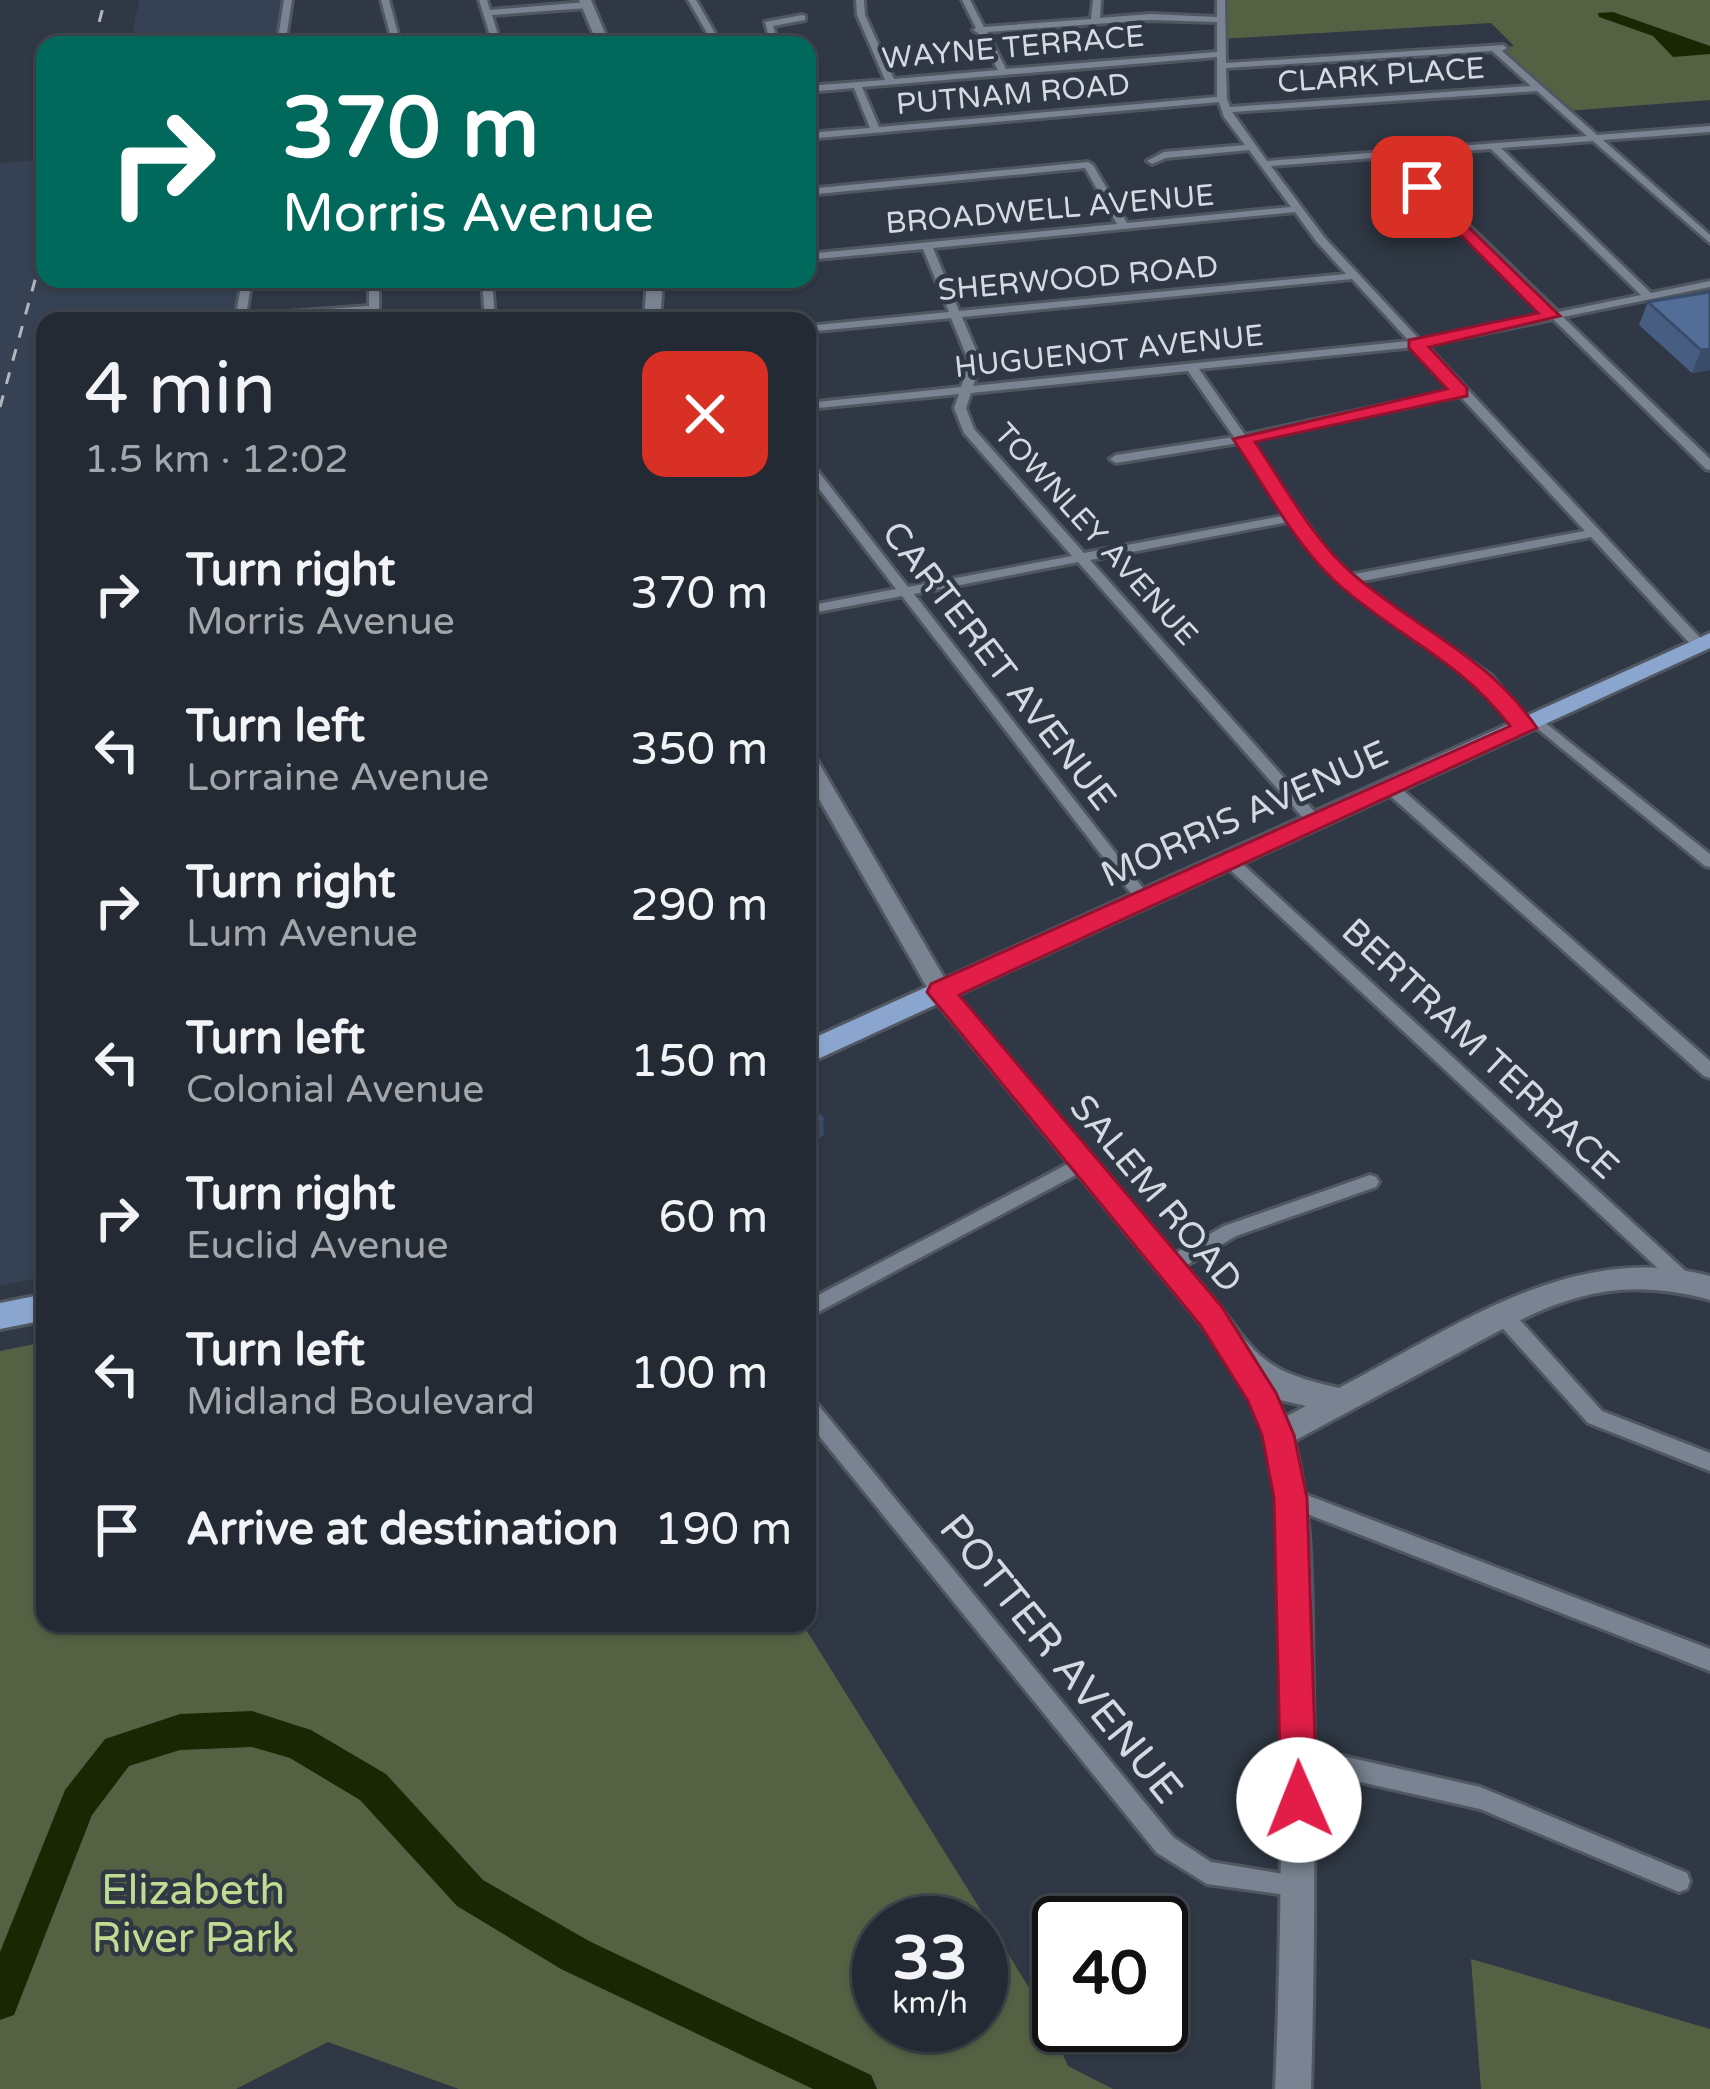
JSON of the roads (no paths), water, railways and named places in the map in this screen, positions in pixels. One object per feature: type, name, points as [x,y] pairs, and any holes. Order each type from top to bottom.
[{"type":"main road","name":"MORRIS AVENUE","points":[[816,1049],[1705,642]]},
{"type":"main road","points":[[0,1316],[36,1309]]},
{"type":"street","points":[[282,36],[287,0]]},
{"type":"street","points":[[385,0],[395,36]]},
{"type":"street","points":[[483,0],[494,36]]},
{"type":"street","points":[[692,0],[713,36]]},
{"type":"street","points":[[860,0],[861,15],[891,82]]},
{"type":"street","points":[[966,0],[977,31],[1003,72]]},
{"type":"street","points":[[1095,21],[1097,0]]},
{"type":"street","points":[[1221,0],[1224,105],[1264,164],[1354,276],[1460,392],[1593,533],[1705,642]]},
{"type":"street","points":[[487,13],[586,2],[600,36]]},
{"type":"street","points":[[773,36],[768,23],[802,19]]},
{"type":"street","points":[[977,31],[1095,21],[1221,20]]},
{"type":"street","name":"WAYNE TERRACE","points":[[816,88],[1003,72],[1499,48],[1538,88]]},
{"type":"street","points":[[857,85],[876,130]]},
{"type":"street","points":[[1538,88],[1710,240]]},
{"type":"street","name":"CLARK PLACE","points":[[1224,105],[1538,88]]},
{"type":"street","name":"PUTNAM ROAD","points":[[816,135],[1224,105]]},
{"type":"street","points":[[1264,164],[1707,132]]},
{"type":"street","points":[[1493,146],[1648,296]]},
{"type":"street","points":[[1152,160],[1252,147]]},
{"type":"street","points":[[1390,154],[1710,466]]},
{"type":"street","points":[[816,191],[1088,165],[1124,226]]},
{"type":"street","name":"BROADWELL AVENUE","points":[[816,256],[1298,209]]},
{"type":"street","name":"TOWNLEY AVENUE","points":[[926,244],[975,362],[960,408],[968,430],[1316,824]]},
{"type":"street","name":"SHERWOOD ROAD","points":[[816,328],[1354,276]]},
{"type":"street","name":"HUGUENOT AVENUE","points":[[816,405],[1416,344],[1710,284]]},
{"type":"street","points":[[1191,366],[1346,580],[1487,679],[1532,725],[1710,862]]},
{"type":"street","points":[[1115,459],[1243,439],[1460,392]]},
{"type":"street","name":"CARTERET AVENUE","points":[[816,477],[1145,901]]},
{"type":"street","points":[[816,608],[1296,517]]},
{"type":"street","points":[[1346,580],[1593,533]]},
{"type":"street","name":"SALEM ROAD","points":[[816,776],[941,992],[1237,1352],[1278,1435],[1291,1498],[1301,1886],[1293,2089]]},
{"type":"street","points":[[1392,789],[1710,1071]]},
{"type":"street","name":"BERTRAM TERRACE","points":[[1231,862],[1698,1286]]},
{"type":"street","points":[[816,1305],[1081,1164]]},
{"type":"street","points":[[1168,1266],[1230,1231],[1370,1182]]},
{"type":"street","points":[[1278,1435],[1503,1316],[1576,1283],[1630,1276],[1698,1286]]},
{"type":"street","points":[[1503,1316],[1595,1417],[1710,1462]]},
{"type":"street","points":[[1237,1352],[1280,1387],[1340,1402]]},
{"type":"street","name":"POTTER AVENUE","points":[[816,1417],[1165,1845],[1208,1873],[1301,1886]]},
{"type":"street","points":[[1291,1498],[1710,1660]]},
{"type":"street","points":[[1298,1757],[1480,1798],[1679,1881]]},
{"type":"waterway","points":[[0,2001],[78,1803],[118,1752],[180,1732],[252,1729],[298,1743],[373,1787],[470,1893],[575,1955],[857,2089]]},
{"type":"railway","points":[[95,36],[105,0]]},
{"type":"railway","points":[[0,407],[36,277]]},
{"type":"park label","name":"Elizabeth River Park","points":[[193,1913]]}]
